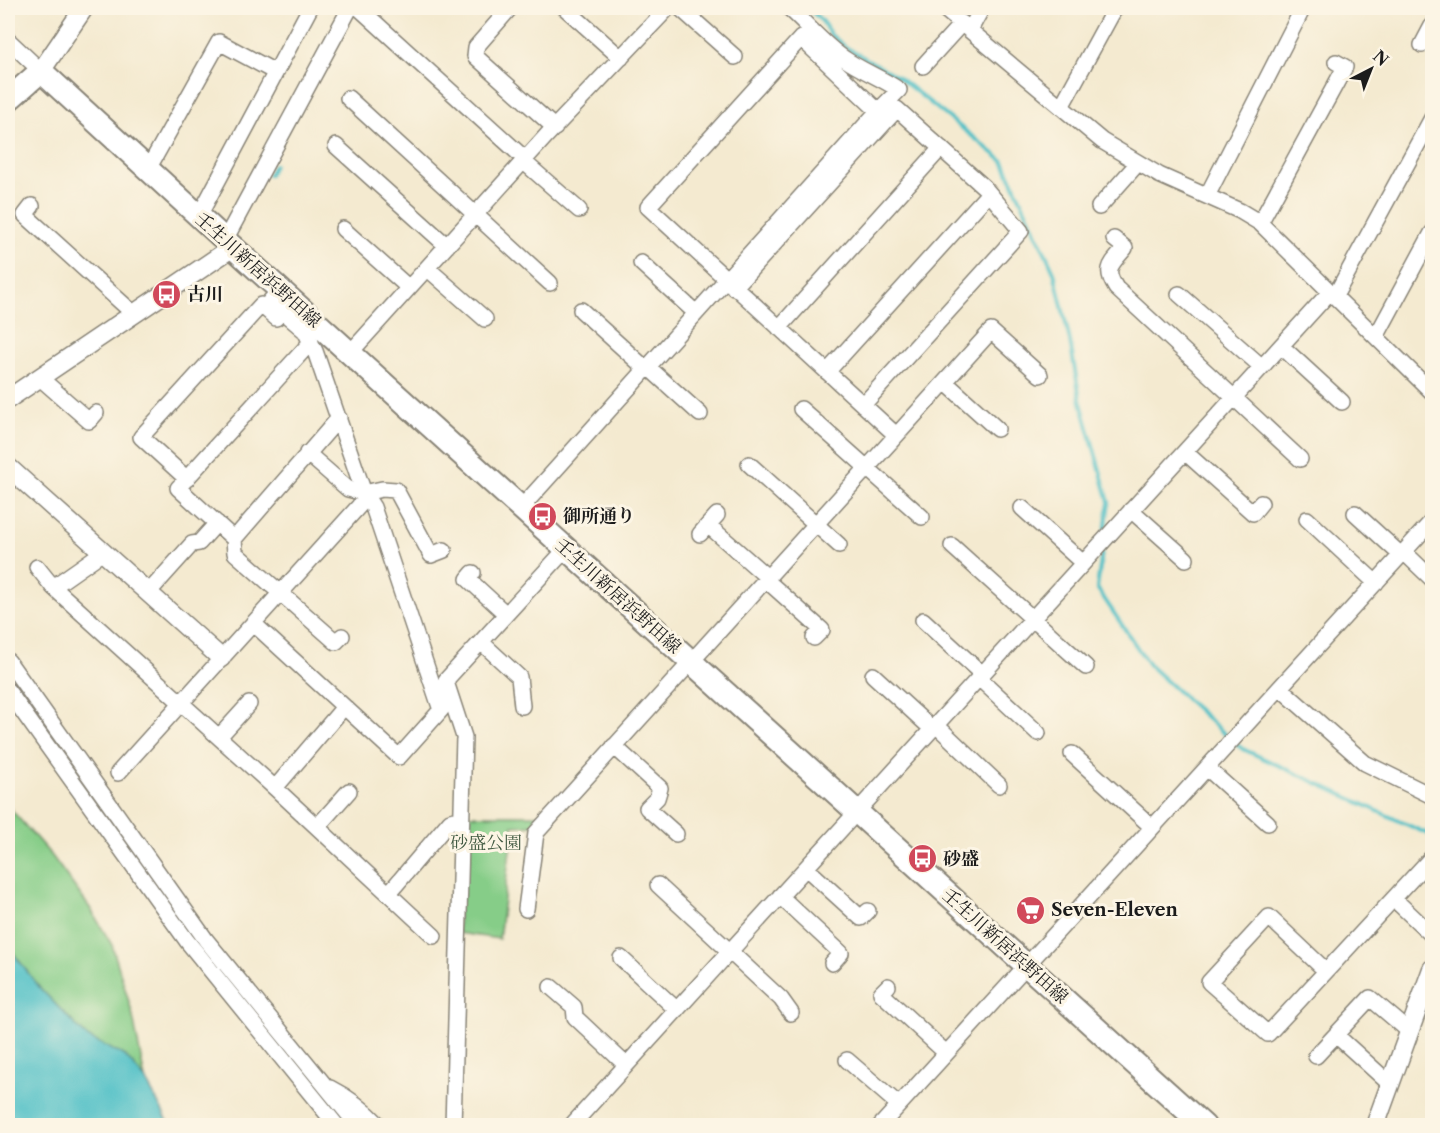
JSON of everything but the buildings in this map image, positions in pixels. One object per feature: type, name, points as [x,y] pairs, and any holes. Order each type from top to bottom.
[{"type":"main road","points":[[8,100],[41,71]]},
{"type":"main road","name":"壬生川新居浜野田線","points":[[41,71],[1197,1123]]},
{"type":"street","points":[[8,40],[41,71],[84,8]]},
{"type":"street","points":[[8,399],[134,313],[229,243],[350,8]]},
{"type":"street","points":[[359,8],[579,210]]},
{"type":"street","points":[[510,8],[476,47],[475,56],[555,128]]},
{"type":"street","points":[[565,8],[621,58]]},
{"type":"street","points":[[680,8],[735,57]]},
{"type":"street","points":[[789,8],[848,62],[883,79],[899,90],[878,111],[864,136]]},
{"type":"street","points":[[943,8],[1102,141],[1159,175],[1240,211],[1260,223],[1432,392]]},
{"type":"street","points":[[923,66],[966,27],[982,8]]},
{"type":"street","points":[[1061,107],[1115,8]]},
{"type":"street","points":[[1207,196],[1303,8]]},
{"type":"street","points":[[199,216],[306,9]]},
{"type":"street","points":[[350,353],[524,160],[621,58],[663,9]]},
{"type":"street","points":[[1422,45],[1432,27]]},
{"type":"street","points":[[878,111],[801,38],[648,207],[896,435]]},
{"type":"street","points":[[148,169],[219,42],[275,72]]},
{"type":"street","points":[[1260,223],[1345,67],[1336,62]]},
{"type":"street","points":[[348,98],[550,283]]},
{"type":"street","points":[[521,508],[696,313],[730,284],[864,136],[897,110],[989,193],[1021,231],[863,405]]},
{"type":"street","points":[[577,1124],[626,1065],[1281,345],[1333,294],[1432,118]]},
{"type":"street","points":[[336,146],[447,246]]},
{"type":"street","points":[[779,328],[941,148]]},
{"type":"street","points":[[1099,207],[1138,164]]},
{"type":"street","points":[[827,372],[989,193]]},
{"type":"street","points":[[32,206],[25,214],[134,313]]},
{"type":"street","points":[[344,229],[409,288]]},
{"type":"street","points":[[1376,337],[1432,233]]},
{"type":"street","points":[[1114,239],[1125,249],[1109,267],[1108,274],[1116,288],[1300,459]]},
{"type":"street","points":[[641,263],[696,313]]},
{"type":"street","points":[[427,268],[485,319]]},
{"type":"street","points":[[280,290],[270,301],[305,331],[339,418],[364,493],[373,507],[441,687],[464,737],[457,820],[453,1125]]},
{"type":"street","points":[[1179,294],[1262,367]]},
{"type":"street","points":[[187,479],[141,437],[261,305],[309,344]]},
{"type":"street","points":[[581,310],[700,414]]},
{"type":"street","points":[[526,909],[536,833],[992,331],[1040,375]]},
{"type":"street","points":[[309,344],[178,488],[234,539],[235,553],[336,642],[342,636]]},
{"type":"street","points":[[1281,345],[1342,402]]},
{"type":"street","points":[[39,377],[89,421],[96,413]]},
{"type":"street","points":[[945,382],[997,429]]},
{"type":"street","points":[[801,409],[922,517]]},
{"type":"street","points":[[234,539],[339,418]]},
{"type":"street","points":[[1185,452],[1252,513],[1261,503]]},
{"type":"street","points":[[308,453],[348,489],[364,493],[382,489],[396,490],[431,555],[444,550]]},
{"type":"street","points":[[749,464],[839,545]]},
{"type":"street","points":[[8,466],[221,658]]},
{"type":"street","points":[[118,773],[360,505],[364,493]]},
{"type":"street","points":[[1022,508],[1083,563]]},
{"type":"street","points":[[1131,510],[1186,559]]},
{"type":"street","points":[[1355,513],[1432,579]]},
{"type":"street","points":[[1307,519],[1376,583]]},
{"type":"street","points":[[880,1125],[1432,521]]},
{"type":"street","points":[[148,593],[192,544],[200,543],[217,523]]},
{"type":"street","points":[[708,525],[822,630],[814,638]]},
{"type":"street","points":[[952,546],[1086,667]]},
{"type":"street","points":[[253,623],[399,757],[441,710],[441,687],[446,680],[566,549]]},
{"type":"street","points":[[53,587],[103,552]]},
{"type":"street","points":[[37,567],[53,587],[389,892],[434,936]]},
{"type":"street","points":[[473,573],[468,579],[506,614]]},
{"type":"street","points":[[923,620],[1038,733]]},
{"type":"street","points":[[481,642],[519,677],[522,706]]},
{"type":"street","points":[[8,662],[206,940],[358,1125]]},
{"type":"street","points":[[873,675],[999,785]]},
{"type":"street","points":[[1280,688],[1365,763],[1432,796]]},
{"type":"street","points":[[8,691],[187,941],[337,1125]]},
{"type":"street","points":[[219,737],[249,704]]},
{"type":"street","points":[[275,788],[344,707]]},
{"type":"street","points":[[614,746],[660,788],[657,798],[647,808],[676,834]]},
{"type":"street","points":[[1072,754],[1152,827]]},
{"type":"street","points":[[1207,768],[1268,823]]},
{"type":"street","points":[[317,827],[349,791]]},
{"type":"street","points":[[389,892],[457,820]]},
{"type":"street","points":[[1326,971],[1269,917],[1209,982],[1268,1034],[1432,857]]},
{"type":"street","points":[[806,868],[861,918],[868,911]]},
{"type":"street","points":[[657,885],[781,999],[791,1013]]},
{"type":"street","points":[[780,896],[841,953],[832,963]]},
{"type":"street","points":[[1394,899],[1432,935]]},
{"type":"street","points":[[621,958],[677,1010]]},
{"type":"street","points":[[1375,1125],[1432,969]]},
{"type":"street","points":[[888,986],[881,993],[946,1053]]},
{"type":"street","points":[[551,987],[574,1007],[575,1017],[626,1065]]},
{"type":"street","points":[[1316,1056],[1370,998],[1410,1032]]},
{"type":"street","points":[[1336,1035],[1390,1084]]},
{"type":"street","points":[[847,1059],[899,1105]]},
{"type":"street","points":[[325,1085],[348,1097],[380,1125]]},
{"type":"green space","points":[[8,806],[52,856],[90,908],[112,945],[132,1012],[145,1079],[125,1056],[87,1037],[38,986],[8,946]]},
{"type":"green space","name":"砂盛公園","points":[[461,815],[538,815],[537,825],[513,826],[499,939],[458,933]]},
{"type":"water","points":[[8,946],[38,986],[87,1037],[125,1056],[145,1079],[170,1125],[8,1125]]},
{"type":"waterway","points":[[808,8],[822,21],[831,35],[847,48],[898,77],[1003,161],[1054,272],[1070,341],[1080,399],[1109,502],[1105,532]]},
{"type":"waterway","points":[[269,175],[274,165]]},
{"type":"waterway","points":[[1102,552],[1097,588],[1149,665],[1229,738]]},
{"type":"waterway","points":[[1235,743],[1245,750],[1432,836]]},
{"type":"place","name":"古川","points":[[166,294]]},
{"type":"place","name":"御所通り","points":[[542,516]]},
{"type":"place","name":"砂盛","points":[[922,859]]},
{"type":"place","name":"Seven-Eleven","points":[[1030,910]]}]
